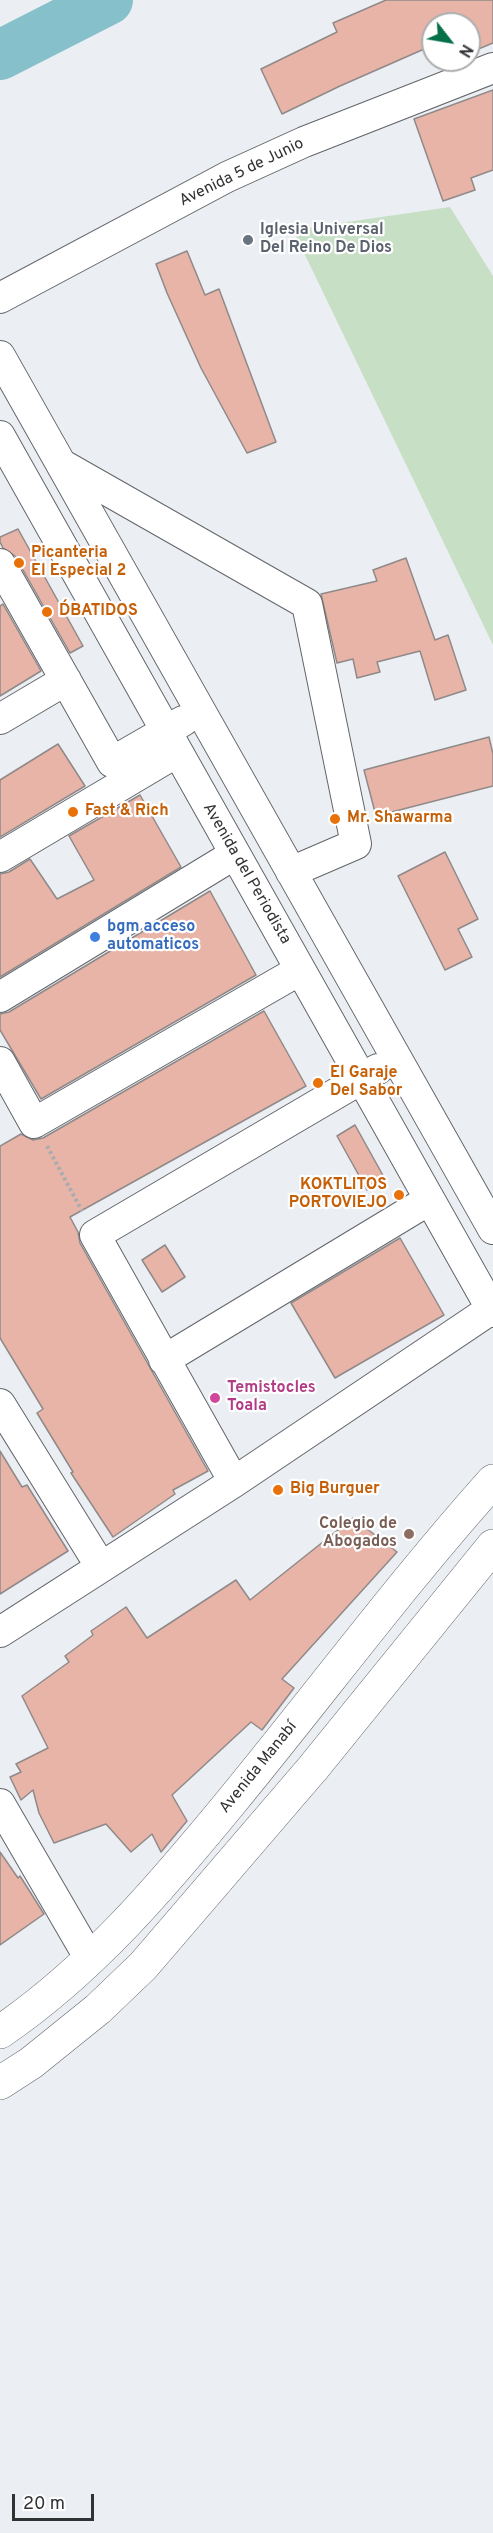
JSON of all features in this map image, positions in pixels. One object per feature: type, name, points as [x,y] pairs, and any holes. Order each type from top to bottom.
[{"type":"main road","name":"Avenida Manabí","points":[[0,2032],[90,1959],[175,1871],[445,1536],[493,1481]]},
{"type":"main road","points":[[0,2083],[31,2063],[89,2016],[143,1966],[313,1768],[493,1546]]},
{"type":"street","name":"Avenida 5 de Junio","points":[[0,298],[227,177],[294,146],[493,68]]},
{"type":"street","points":[[0,356],[493,1229]]},
{"type":"street","points":[[6,461],[58,460],[307,604],[356,844],[291,872]]},
{"type":"street","name":"Avenida del Periodista","points":[[6,461],[171,742],[493,1310]]},
{"type":"street","points":[[3,577],[66,680],[112,762],[171,742]]},
{"type":"street","points":[[0,719],[66,680]]},
{"type":"street","points":[[0,856],[171,742],[200,711]]},
{"type":"street","points":[[0,997],[235,854]]},
{"type":"street","points":[[0,1062],[34,1123],[300,970]]},
{"type":"street","points":[[234,1482],[95,1235],[397,1058]]},
{"type":"street","points":[[164,1360],[429,1200]]},
{"type":"street","points":[[0,1632],[234,1482],[493,1310]]},
{"type":"street","points":[[0,1404],[101,1567]]},
{"type":"street","points":[[0,1804],[90,1959]]},
{"type":"path","points":[[34,1123],[95,1235]]},
{"type":"green space","points":[[450,207],[493,276],[493,645],[293,230]]},
{"type":"building","points":[[386,0],[493,0],[493,43],[481,48],[481,12],[421,12],[421,50],[282,114],[261,69],[337,32],[333,23]]},
{"type":"building","points":[[493,90],[493,170],[471,178],[475,190],[443,201],[414,119]]},
{"type":"building","points":[[187,251],[205,295],[219,289],[276,442],[247,453],[201,368],[156,264]]},
{"type":"building","points":[[18,529],[83,646],[70,653],[15,556],[3,548],[0,542],[0,537]]},
{"type":"building","points":[[406,558],[435,640],[448,635],[466,690],[435,700],[420,651],[377,662],[380,672],[357,678],[353,659],[337,663],[321,594],[377,581],[373,570]]},
{"type":"building","points":[[3,604],[41,671],[0,696],[0,606]]},
{"type":"building","points":[[489,737],[493,754],[493,786],[376,816],[364,770]]},
{"type":"building","points":[[58,744],[85,786],[0,837],[0,780]]},
{"type":"building","points":[[140,795],[181,867],[0,977],[0,874],[9,872],[30,859],[57,899],[94,880],[69,836]]},
{"type":"building","points":[[445,852],[478,919],[458,929],[472,957],[445,970],[398,876]]},
{"type":"building","points":[[210,891],[256,975],[41,1099],[0,1030],[0,1014],[9,1012]]},
{"type":"building","points":[[264,1011],[306,1086],[70,1217],[78,1232],[80,1243],[208,1471],[173,1490],[175,1494],[113,1537],[71,1473],[73,1472],[37,1413],[43,1409],[0,1338],[0,1146],[21,1134],[33,1140],[43,1138]]},
{"type":"building","points":[[355,1125],[385,1179],[367,1190],[337,1136]]},
{"type":"building","points":[[400,1238],[444,1315],[335,1378],[291,1303]]},
{"type":"building","points":[[165,1245],[185,1277],[162,1292],[142,1260]]},
{"type":"building","points":[[0,1451],[22,1487],[27,1485],[68,1551],[0,1594]]},
{"type":"building","points":[[353,1518],[397,1552],[282,1679],[294,1688],[262,1730],[251,1722],[172,1795],[187,1821],[161,1852],[152,1834],[131,1852],[106,1824],[54,1843],[39,1813],[33,1790],[21,1800],[10,1777],[21,1772],[16,1764],[48,1748],[22,1696],[69,1662],[65,1656],[93,1635],[91,1631],[126,1607],[147,1638],[236,1580],[250,1600]]},
{"type":"building","points":[[0,1852],[18,1878],[20,1876],[44,1914],[0,1945]]},
{"type":"waterway","points":[[0,55],[108,0]]},
{"type":"place","name":"Iglesia Universal Del Reino De Dios","points":[[248,240]]},
{"type":"place","name":"Picanteria El Especial 2","points":[[19,563]]},
{"type":"place","name":"D´BATIDOS","points":[[47,612]]},
{"type":"place","name":"Fast & Rich","points":[[73,812]]},
{"type":"place","name":"Mr. Shawarma","points":[[335,819]]},
{"type":"place","name":"bgm acceso automaticos","points":[[95,937]]},
{"type":"place","name":"El Garaje Del Sabor","points":[[318,1083]]},
{"type":"place","name":"KOKTLITOS PORTOVIEJO","points":[[399,1195]]},
{"type":"place","name":"Temistocles Toala","points":[[215,1398]]},
{"type":"place","name":"Big Burguer","points":[[278,1490]]},
{"type":"place","name":"Colegio de Abogados","points":[[409,1534]]}]
